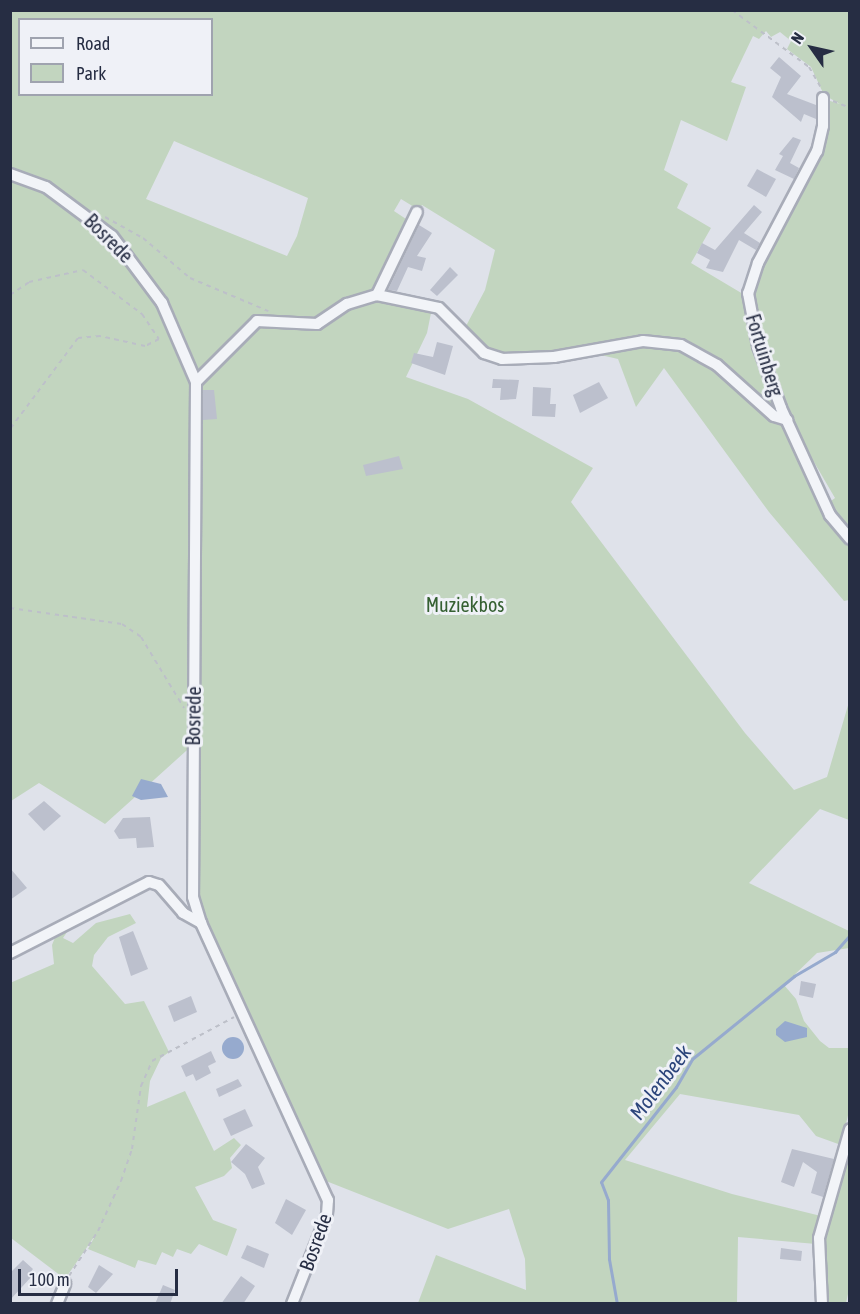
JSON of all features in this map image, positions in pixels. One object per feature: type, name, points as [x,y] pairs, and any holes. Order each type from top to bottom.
[{"type":"street","name":"Fortuinberg","points":[[823,98],[823,126],[817,151],[748,290],[758,346],[787,420],[830,514],[849,539]]},
{"type":"street","name":"Bosrede","points":[[10,174],[46,188],[112,236],[162,303],[195,382],[193,897],[201,924],[328,1200],[327,1215],[292,1304]]},
{"type":"street","points":[[377,295],[417,212]]},
{"type":"street","points":[[195,382],[250,326],[266,319],[317,324],[347,304],[377,295],[439,308],[484,352],[502,359],[554,357],[643,341],[681,345],[717,364],[774,416],[787,420]]},
{"type":"street","points":[[10,953],[149,882],[159,885],[183,913],[201,924]]},
{"type":"street","points":[[822,1304],[819,1238],[849,1130]]},
{"type":"street","points":[[57,1304],[65,1284]]},
{"type":"path","points":[[732,10],[809,67],[823,98],[849,108]]},
{"type":"path","points":[[97,213],[143,238],[190,278],[265,309],[282,321]]},
{"type":"path","points":[[10,295],[29,282],[84,270],[147,319],[159,339],[145,346],[100,336],[78,338],[10,429]]},
{"type":"path","points":[[10,608],[122,624],[141,637],[179,703],[192,711]]},
{"type":"path","points":[[65,1284],[95,1237],[121,1181],[132,1149],[141,1086],[152,1061],[204,1030],[243,1013]]},
{"type":"green space","name":"Muziekbos","points":[[11,11],[849,11],[849,600],[844,601],[769,512],[664,368],[636,407],[618,359],[592,353],[636,343],[672,344],[720,369],[763,409],[765,405],[740,380],[688,344],[646,338],[542,356],[492,353],[466,326],[485,290],[495,250],[422,205],[419,210],[401,199],[394,211],[409,221],[375,291],[315,319],[317,326],[346,307],[376,298],[432,308],[427,333],[406,377],[468,399],[593,468],[571,502],[745,733],[794,790],[827,777],[849,702],[849,820],[820,809],[749,883],[849,931],[849,948],[817,953],[784,985],[796,999],[804,1021],[820,1041],[829,1048],[849,1048],[849,1111],[841,1145],[816,1136],[799,1115],[680,1094],[625,1160],[732,1194],[821,1216],[816,1244],[738,1237],[737,1303],[418,1303],[436,1255],[526,1290],[525,1259],[509,1209],[448,1229],[326,1181],[200,908],[196,887],[196,742],[105,824],[39,783],[11,801]],"holes":[[[766,31],[771,37],[780,32],[791,41],[787,49],[811,67],[824,95],[840,104],[827,100],[819,152],[756,272],[751,295],[767,366],[793,426],[835,498],[831,501],[791,429],[760,360],[743,294],[691,263],[711,228],[677,208],[688,184],[664,170],[681,120],[727,141],[746,87],[731,82],[753,36],[759,39]],[[174,141],[308,198],[297,236],[287,256],[146,199]]]},
{"type":"green space","points":[[130,914],[136,923],[108,937],[94,955],[92,966],[125,1004],[144,1001],[169,1052],[161,1058],[150,1081],[147,1107],[185,1091],[214,1151],[234,1138],[241,1145],[230,1158],[232,1168],[224,1176],[195,1187],[213,1220],[237,1229],[227,1256],[199,1244],[191,1254],[177,1249],[173,1257],[162,1252],[156,1265],[138,1260],[135,1268],[88,1249],[96,1234],[65,1279],[11,1238],[10,983],[54,964],[52,945],[58,930],[71,926],[63,938],[73,943],[96,923]]},
{"type":"green space","points":[[849,1151],[850,1285],[846,1303],[826,1303],[821,1246]]},
{"type":"water","points":[[141,779],[161,784],[168,797],[141,800],[132,796]]},
{"type":"water","points":[[785,1021],[807,1028],[807,1037],[785,1042],[776,1035],[776,1029]]},
{"type":"water","points":[[233,1037],[241,1040],[244,1048],[241,1056],[233,1059],[225,1056],[222,1048],[225,1040]]},
{"type":"building","points":[[779,57],[801,76],[787,94],[816,105],[816,119],[804,114],[801,122],[772,97],[781,77],[770,68]]},
{"type":"building","points":[[793,137],[801,140],[790,163],[799,168],[794,179],[775,170],[783,156],[779,154]]},
{"type":"building","points":[[757,169],[776,179],[766,197],[747,186]]},
{"type":"building","points":[[754,205],[762,212],[744,233],[760,243],[756,250],[739,240],[723,272],[706,268],[710,260],[697,253],[702,243],[715,250]]},
{"type":"building","points":[[419,225],[432,233],[417,256],[426,258],[422,271],[408,267],[397,291],[388,290]]},
{"type":"building","points":[[450,267],[458,275],[437,296],[430,290]]},
{"type":"building","points":[[437,342],[453,346],[445,375],[411,363],[414,353],[433,357]]},
{"type":"building","points":[[493,379],[519,380],[516,399],[500,400],[501,388],[492,388]]},
{"type":"building","points":[[599,382],[608,398],[580,413],[573,395]]},
{"type":"building","points":[[533,387],[551,388],[550,404],[556,404],[555,417],[532,416]]},
{"type":"building","points":[[203,390],[214,390],[217,419],[203,420]]},
{"type":"building","points":[[399,456],[403,469],[366,476],[363,465]]},
{"type":"building","points":[[44,801],[61,816],[44,831],[28,814]]},
{"type":"building","points":[[150,817],[154,847],[137,848],[136,838],[119,839],[114,831],[123,818]]},
{"type":"building","points":[[10,868],[27,888],[10,900]]},
{"type":"building","points":[[133,931],[148,969],[131,976],[119,937]]},
{"type":"building","points":[[801,981],[816,984],[813,998],[799,995]]},
{"type":"building","points":[[191,996],[197,1012],[174,1022],[168,1006]]},
{"type":"building","points":[[211,1051],[216,1062],[208,1066],[211,1073],[196,1081],[193,1074],[186,1077],[181,1066]]},
{"type":"building","points":[[238,1079],[242,1086],[219,1097],[216,1089]]},
{"type":"building","points":[[245,1109],[253,1126],[231,1136],[223,1119]]},
{"type":"building","points":[[246,1144],[265,1158],[258,1167],[265,1184],[252,1189],[245,1174],[231,1162]]},
{"type":"building","points":[[792,1149],[834,1159],[823,1197],[811,1193],[817,1172],[803,1162],[794,1187],[781,1182]]},
{"type":"building","points":[[286,1199],[306,1210],[292,1235],[275,1223]]},
{"type":"building","points":[[247,1245],[269,1254],[264,1268],[241,1258]]},
{"type":"building","points":[[781,1248],[802,1251],[801,1261],[780,1259]]},
{"type":"building","points":[[23,1260],[33,1269],[29,1274],[32,1276],[10,1300],[10,1273]]},
{"type":"building","points":[[99,1265],[113,1274],[96,1293],[88,1287]]},
{"type":"building","points":[[241,1276],[255,1286],[243,1304],[221,1304]]},
{"type":"building","points":[[163,1285],[175,1290],[170,1304],[155,1304]]},
{"type":"waterway","name":"Molenbeek","points":[[617,1304],[609,1259],[608,1200],[601,1182],[676,1087],[692,1059],[794,976],[835,952],[850,935]]}]
